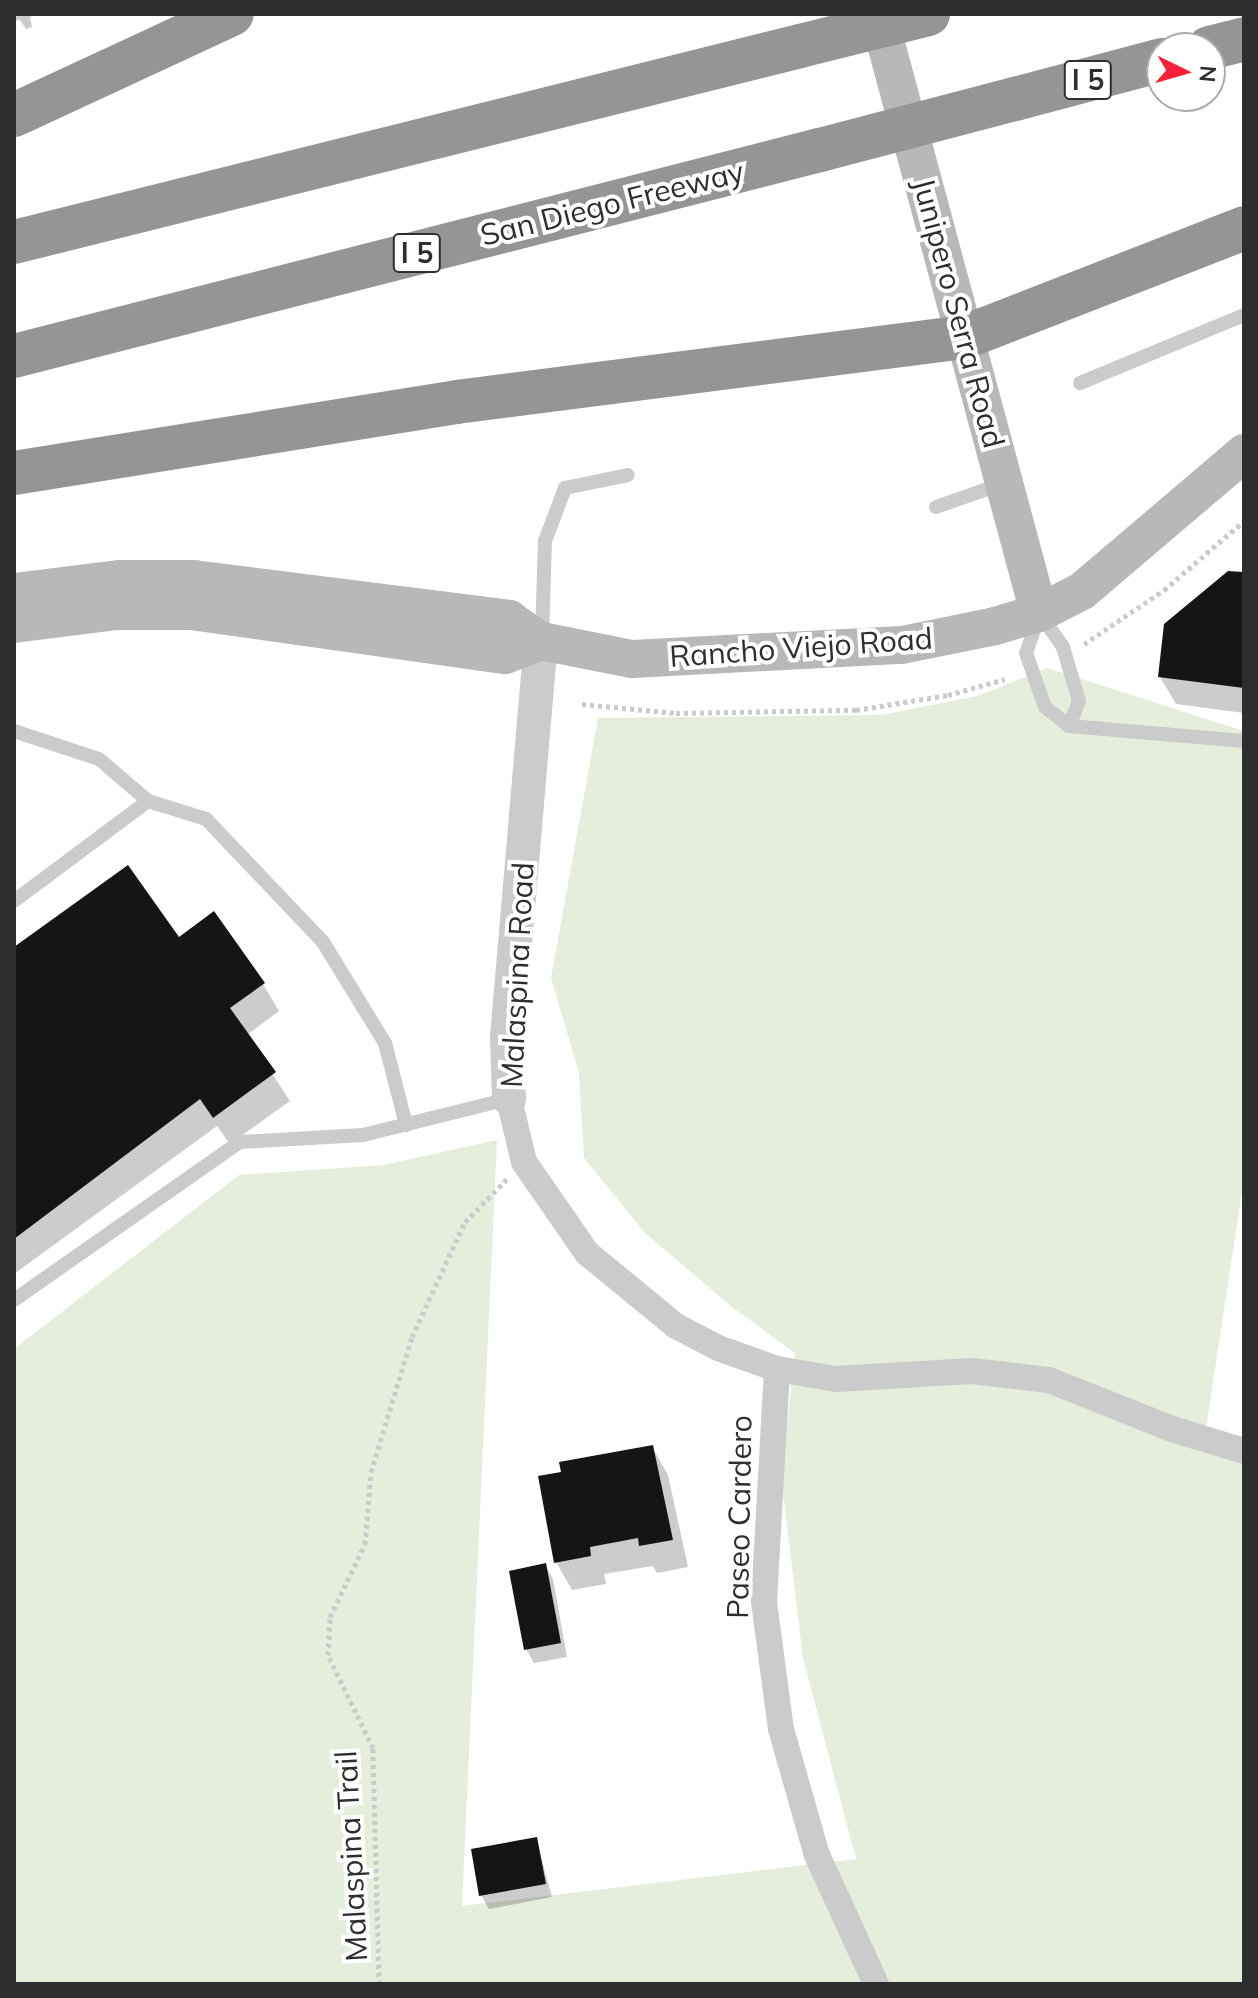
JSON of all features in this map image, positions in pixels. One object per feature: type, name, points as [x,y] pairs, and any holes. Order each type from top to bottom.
[{"type":"highway","points":[[14,115],[232,14]]},
{"type":"highway","points":[[14,242],[928,14]]},
{"type":"highway","name":"San Diego Freeway","points":[[14,356],[1146,64]]},
{"type":"highway","points":[[14,473],[456,402],[965,337],[1244,228]]},
{"type":"main road","name":"Junipero Serra Road","points":[[878,14],[1039,613]]},
{"type":"main road","name":"Rancho Viejo Road","points":[[14,592],[120,579],[194,579],[509,619],[541,641],[632,659],[902,645],[1039,613],[1082,591],[1244,453]]},
{"type":"main road","points":[[14,624],[117,611],[191,611],[505,655],[541,641]]},
{"type":"street","name":"Malaspina Road","points":[[541,641],[507,1037],[509,1099],[524,1162],[587,1253],[676,1326],[718,1348],[777,1369],[836,1379],[972,1371],[1049,1380],[1172,1429],[1244,1451]]},
{"type":"street","name":"Paseo Cardero","points":[[777,1369],[764,1602],[781,1729],[817,1855],[876,1984]]},
{"type":"lane","points":[[1080,383],[1244,315]]},
{"type":"lane","points":[[541,641],[545,541],[565,488],[628,475]]},
{"type":"lane","points":[[936,507],[1005,483]]},
{"type":"lane","points":[[1039,613],[1063,647],[1079,701],[1069,726]]},
{"type":"lane","points":[[1039,613],[1026,653],[1045,707],[1069,726],[1244,741]]},
{"type":"lane","points":[[14,731],[99,759],[148,801],[206,819],[323,942],[385,1043],[406,1125]]},
{"type":"lane","points":[[14,901],[148,801]]},
{"type":"lane","points":[[14,1300],[240,1142],[363,1135],[509,1099]]},
{"type":"path","points":[[1084,644],[1164,590],[1244,521]]},
{"type":"path","points":[[582,704],[676,713],[856,710],[933,698],[1005,679]]},
{"type":"path","name":"Malaspina Trail","points":[[379,1984],[373,1748],[328,1655],[330,1617],[365,1544],[371,1472],[412,1337],[465,1222],[524,1162]]},
{"type":"green space","points":[[1047,668],[1244,731],[1244,1178],[1206,1429],[1244,1462],[1244,1984],[14,1984],[14,1349],[239,1175],[384,1165],[497,1140],[462,1906],[856,1859],[803,1658],[781,1477],[795,1353],[732,1307],[645,1233],[584,1158],[579,1073],[551,978],[598,718],[881,715],[978,696]]},
{"type":"building","points":[[1228,571],[1244,572],[1244,688],[1158,677],[1164,624]]},
{"type":"building","points":[[128,865],[179,937],[214,911],[265,983],[230,1008],[276,1072],[213,1118],[200,1099],[14,1239],[14,947]]},
{"type":"building","points":[[653,1445],[673,1540],[639,1546],[638,1538],[590,1547],[591,1556],[554,1563],[538,1476],[561,1472],[559,1462]]},
{"type":"building","points":[[546,1563],[561,1643],[524,1650],[509,1571]]},
{"type":"building","points":[[537,1837],[546,1884],[479,1896],[471,1849]]}]
